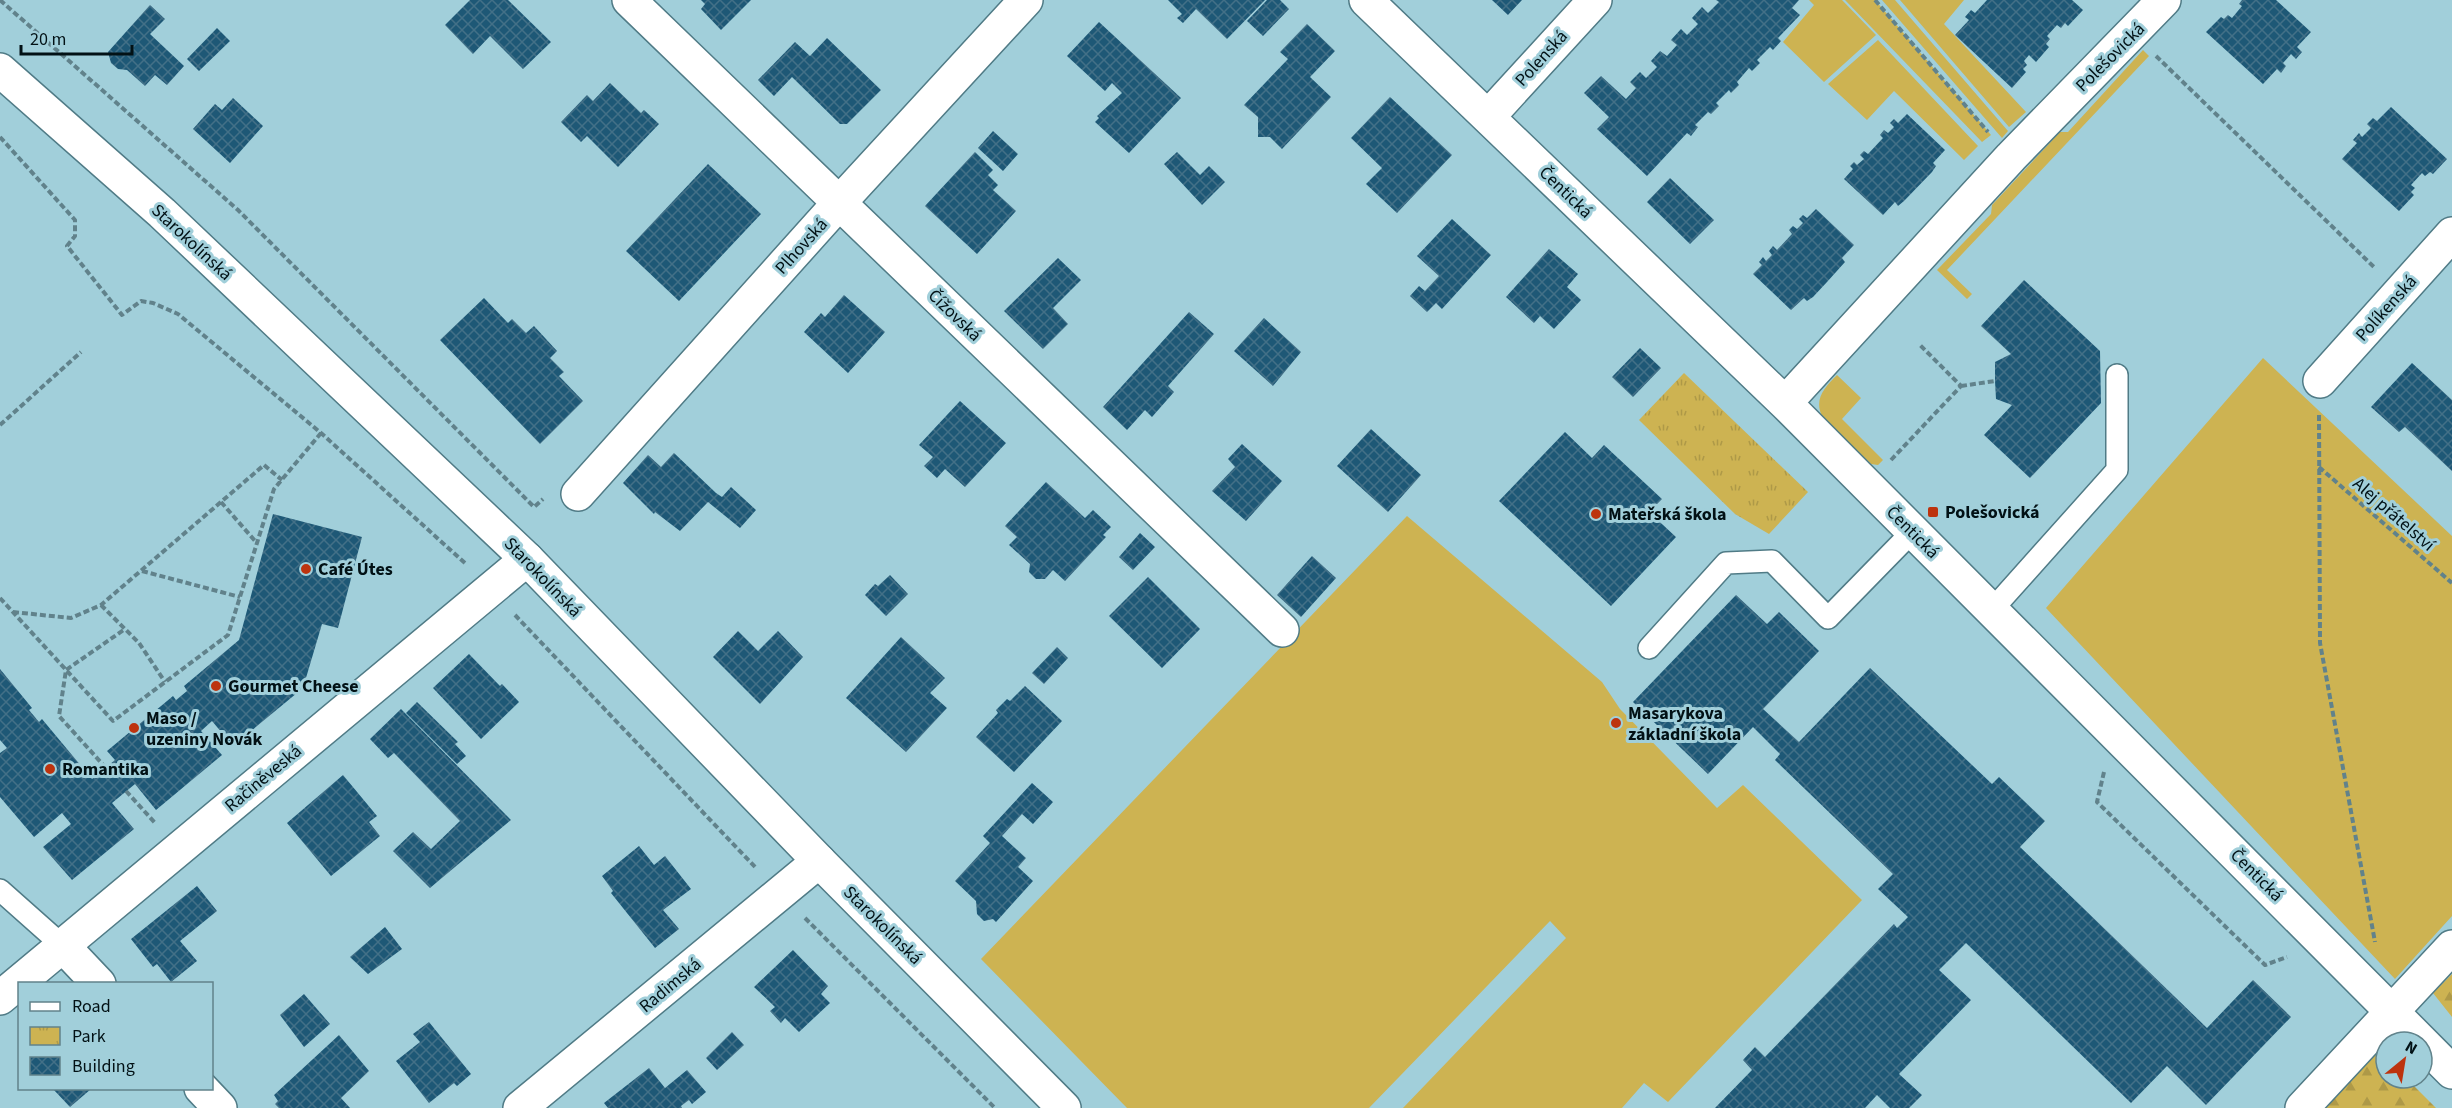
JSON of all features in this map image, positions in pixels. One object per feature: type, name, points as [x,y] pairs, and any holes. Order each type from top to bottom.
[{"type":"street","name":"Čížovská","points":[[629,0],[1282,630]]},
{"type":"street","name":"Plhovská","points":[[564,500],[1026,0]]},
{"type":"street","name":"Čentická","points":[[1366,0],[1785,403],[2452,1072]]},
{"type":"street","name":"Polenská","points":[[1488,117],[1595,0]]},
{"type":"street","name":"Polešovická","points":[[1785,403],[2011,157],[2164,0]]},
{"type":"street","name":"Starokolínská","points":[[0,70],[162,213],[527,558],[819,861],[1064,1108]]},
{"type":"street","name":"Políkenská","points":[[2320,381],[2452,234]]},
{"type":"street","name":"Račiněveská","points":[[19,982],[527,558]]},
{"type":"street","name":"Radimská","points":[[520,1108],[819,861]]},
{"type":"street","points":[[63,946],[97,982]]},
{"type":"street","points":[[2302,1108],[2382,1000],[2452,947]]},
{"type":"street","name":"Račiněveská","points":[[0,998],[18,983]]},
{"type":"street","points":[[202,1090],[220,1108]]},
{"type":"lane","points":[[1991,611],[2117,470],[2117,375]]},
{"type":"lane","points":[[1649,648],[1726,563],[1773,561],[1828,618],[1913,531]]},
{"type":"lane","points":[[0,890],[63,946]]},
{"type":"path","points":[[0,0],[238,210],[534,507],[543,498],[564,500]]},
{"type":"path","points":[[1875,0],[2011,157]]},
{"type":"path","points":[[2133,33],[2399,292]]},
{"type":"path","points":[[1919,344],[1962,386]]},
{"type":"path","points":[[0,425],[81,352]]},
{"type":"path","points":[[1890,461],[1962,386],[1995,381]]},
{"type":"path","points":[[2320,381],[2319,643],[2380,968],[2382,1000]]},
{"type":"path","points":[[0,598],[113,721],[228,635],[274,489],[321,434]]},
{"type":"path","points":[[13,612],[71,618],[101,605],[264,465],[282,480]]},
{"type":"path","name":"Alej přátelství","points":[[2318,466],[2452,583]]},
{"type":"path","points":[[221,502],[257,542]]},
{"type":"path","points":[[142,571],[240,597]]},
{"type":"path","points":[[101,605],[139,643],[165,682]]},
{"type":"path","points":[[106,768],[59,716],[66,670],[125,629]]},
{"type":"path","points":[[2105,770],[2097,802],[2265,965],[2293,955]]},
{"type":"path","points":[[126,791],[178,848]]},
{"type":"green space","points":[[1809,0],[1842,0],[1876,35],[1824,82],[1783,42],[1814,5]]},
{"type":"green space","points":[[1845,0],[1875,0],[1991,135],[1982,142]]},
{"type":"green space","points":[[1882,0],[1895,0],[2008,131],[2002,138]]},
{"type":"green space","points":[[1900,0],[1964,0],[1944,24],[2026,112],[2009,127]]},
{"type":"green space","points":[[1878,40],[1978,146],[1964,160],[1894,91],[1867,120],[1828,84]]},
{"type":"green space","points":[[2143,50],[2149,56],[1947,270],[1972,294],[1967,299],[1937,270],[1991,214],[1992,205],[2060,132],[2068,132]]},
{"type":"green space","points":[[2263,358],[2452,536],[2452,916],[2395,979],[2046,608]]},
{"type":"green space","points":[[1684,373],[1808,492],[1769,534],[1735,514],[1639,420]]},
{"type":"green space","points":[[1837,375],[1861,398],[1842,419],[1883,460],[1878,465],[1871,464],[1823,418],[1820,412],[1821,395]]},
{"type":"green space","points":[[1407,516],[1602,682],[1620,709],[1717,808],[1743,785],[1862,900],[1668,1102],[1644,1083],[1622,1108],[1403,1108],[1566,938],[1550,921],[1369,1108],[1127,1108],[981,959]]},
{"type":"green space","points":[[2452,974],[2452,1017],[2433,993]]},
{"type":"green space","points":[[2374,1055],[2374,1090],[2418,1090],[2436,1108],[2326,1108]]},
{"type":"building","points":[[470,0],[508,0],[551,42],[523,69],[490,36],[473,54],[445,25]]},
{"type":"building","points":[[701,0],[751,0],[721,30],[701,9],[705,4]]},
{"type":"building","points":[[1168,0],[1265,0],[1227,39],[1196,9],[1183,23],[1177,18],[1182,14]]},
{"type":"building","points":[[1267,0],[1280,0],[1289,9],[1263,36],[1247,21]]},
{"type":"building","points":[[1492,0],[1522,0],[1508,15]]},
{"type":"building","points":[[1716,0],[1799,0],[1792,8],[1800,15],[1778,38],[1781,41],[1773,50],[1770,47],[1757,60],[1760,63],[1752,71],[1749,68],[1737,82],[1739,85],[1731,93],[1729,90],[1716,103],[1719,106],[1711,114],[1708,112],[1695,125],[1698,127],[1691,136],[1687,133],[1647,176],[1597,129],[1609,117],[1584,93],[1601,76],[1626,99],[1636,88],[1630,82],[1640,72],[1646,78],[1657,67],[1651,61],[1660,51],[1667,56],[1677,45],[1671,40],[1681,29],[1687,35],[1698,24],[1692,18],[1702,7],[1708,13],[1719,2]]},
{"type":"building","points":[[1987,0],[2072,0],[2083,10],[2068,26],[2065,23],[2061,28],[2057,25],[2047,36],[2050,39],[2046,44],[2049,47],[2036,62],[2029,55],[2024,61],[2027,65],[2023,69],[2026,72],[2012,88],[1955,35],[1969,20],[1965,17],[1971,10],[1975,13]]},
{"type":"building","points":[[2242,0],[2276,0],[2311,32],[2297,47],[2302,52],[2296,59],[2291,54],[2283,63],[2286,66],[2281,73],[2277,69],[2263,84],[2206,32],[2221,17],[2224,19],[2228,15],[2232,18],[2242,6],[2239,4]]},
{"type":"building","points":[[150,5],[165,19],[150,34],[184,66],[167,85],[155,75],[145,86],[127,70],[118,69],[111,63],[108,52]]},
{"type":"building","points":[[1099,22],[1181,98],[1129,153],[1095,122],[1099,118],[1097,116],[1122,93],[1112,83],[1105,91],[1067,56]]},
{"type":"building","points":[[1307,24],[1335,51],[1310,77],[1331,97],[1282,149],[1270,137],[1258,137],[1258,117],[1244,105],[1288,59],[1280,52]]},
{"type":"building","points":[[217,28],[230,41],[199,71],[187,59]]},
{"type":"building","points":[[827,38],[881,90],[847,124],[840,124],[792,77],[774,96],[758,80],[795,42],[810,56]]},
{"type":"building","points":[[610,83],[641,113],[644,110],[659,124],[618,167],[587,136],[581,142],[561,122],[587,95],[593,101]]},
{"type":"building","points":[[1390,97],[1452,155],[1397,213],[1366,184],[1382,168],[1351,138]]},
{"type":"building","points":[[233,98],[263,126],[230,163],[193,129],[215,104],[222,110]]},
{"type":"building","points":[[2391,107],[2447,159],[2433,174],[2430,172],[2425,176],[2422,173],[2411,185],[2415,188],[2411,192],[2414,195],[2399,211],[2342,159],[2357,143],[2353,140],[2359,133],[2362,137],[2371,128],[2367,124],[2373,118],[2377,121]]},
{"type":"building","points":[[1907,114],[1945,150],[1933,163],[1936,166],[1932,172],[1904,201],[1898,206],[1895,202],[1883,215],[1844,179],[1853,169],[1850,166],[1854,162],[1857,165],[1864,159],[1860,155],[1864,151],[1868,154],[1883,138],[1880,135],[1884,130],[1888,133],[1894,127],[1890,123],[1894,119],[1898,123]]},
{"type":"building","points":[[993,131],[1018,154],[1003,171],[978,148]]},
{"type":"building","points":[[975,152],[993,170],[988,175],[998,185],[993,190],[1016,211],[977,254],[925,206]]},
{"type":"building","points":[[1177,152],[1200,175],[1209,166],[1225,182],[1202,205],[1164,164]]},
{"type":"building","points":[[708,164],[761,214],[679,301],[626,251]]},
{"type":"building","points":[[1670,178],[1714,220],[1690,244],[1647,202]]},
{"type":"building","points":[[1816,209],[1854,245],[1842,258],[1845,262],[1813,297],[1807,301],[1804,298],[1791,310],[1753,274],[1762,265],[1759,262],[1763,257],[1766,261],[1772,255],[1769,251],[1773,246],[1777,250],[1792,234],[1789,230],[1793,226],[1797,229],[1803,223],[1799,219],[1803,215],[1807,218]]},
{"type":"building","points":[[1452,219],[1491,255],[1442,309],[1436,303],[1427,312],[1410,296],[1419,286],[1425,291],[1439,276],[1417,256]]},
{"type":"building","points":[[1549,249],[1578,274],[1567,287],[1581,300],[1554,329],[1540,316],[1534,323],[1506,297]]},
{"type":"building","points":[[1058,258],[1081,280],[1053,308],[1068,324],[1043,349],[1004,311]]},
{"type":"building","points":[[2024,280],[2100,351],[2101,403],[2030,478],[1984,435],[2012,405],[1996,399],[1995,381],[1995,362],[2011,354],[1981,326]]},
{"type":"building","points":[[844,295],[885,332],[848,373],[804,332],[821,313],[825,317]]},
{"type":"building","points":[[484,298],[508,323],[512,319],[526,333],[534,326],[557,351],[550,358],[564,372],[559,376],[583,401],[540,444],[440,340]]},
{"type":"building","points":[[1189,312],[1214,334],[1168,386],[1174,392],[1152,417],[1145,410],[1127,430],[1103,407]]},
{"type":"building","points":[[1264,318],[1301,352],[1273,386],[1234,351]]},
{"type":"building","points":[[1640,348],[1661,368],[1633,397],[1612,377]]},
{"type":"building","points":[[2412,363],[2452,400],[2452,471],[2405,427],[2399,432],[2371,407]]},
{"type":"building","points":[[960,401],[1006,443],[965,487],[945,469],[937,478],[924,466],[933,457],[919,445]]},
{"type":"building","points":[[1371,429],[1421,475],[1388,512],[1337,466]]},
{"type":"building","points":[[1565,432],[1592,458],[1604,445],[1662,499],[1649,512],[1676,537],[1611,606],[1499,501]]},
{"type":"building","points":[[1242,444],[1282,481],[1246,521],[1212,491],[1235,467],[1228,459]]},
{"type":"building","points":[[674,453],[716,493],[722,497],[731,487],[756,510],[740,528],[708,502],[680,531],[655,512],[654,514],[623,483],[648,455],[661,467]]},
{"type":"building","points":[[1046,482],[1085,518],[1093,510],[1111,527],[1103,535],[1106,537],[1065,581],[1053,570],[1045,579],[1036,579],[1029,572],[1030,564],[1009,545],[1017,537],[1005,526]]},
{"type":"building","points":[[273,514],[362,537],[338,628],[322,624],[303,688],[233,746],[212,721],[201,731],[222,755],[156,810],[135,784],[112,803],[134,829],[72,880],[43,847],[71,824],[62,813],[34,837],[0,797],[0,753],[7,748],[0,740],[0,669],[32,708],[29,710],[39,722],[42,719],[92,779],[115,760],[107,751],[173,696],[176,700],[187,691],[184,686],[239,640]]},
{"type":"building","points":[[1140,533],[1155,547],[1133,570],[1119,557]]},
{"type":"building","points":[[1312,556],[1336,578],[1301,617],[1277,595]]},
{"type":"building","points":[[890,575],[908,594],[886,616],[865,595],[875,584],[878,586]]},
{"type":"building","points":[[1148,577],[1200,629],[1162,668],[1109,616]]},
{"type":"building","points":[[1736,595],[1767,624],[1779,612],[1819,651],[1763,709],[1799,742],[1870,668],[1992,784],[1999,777],[2045,821],[2020,847],[2207,1028],[2253,980],[2291,1017],[2206,1105],[2167,1066],[2131,1103],[1966,943],[1939,970],[1971,1000],[1899,1074],[1922,1095],[1909,1108],[1890,1108],[1877,1095],[1865,1108],[1715,1108],[1752,1070],[1743,1060],[1755,1047],[1765,1057],[1894,924],[1897,928],[1908,917],[1878,889],[1893,874],[1775,760],[1780,754],[1753,727],[1708,774],[1633,702]]},
{"type":"building","points":[[738,631],[758,651],[778,631],[803,657],[760,704],[713,657]]},
{"type":"building","points":[[901,637],[945,678],[930,693],[947,708],[906,752],[846,698]]},
{"type":"building","points":[[1057,647],[1068,658],[1044,684],[1032,673]]},
{"type":"building","points":[[469,654],[519,702],[481,739],[433,688]]},
{"type":"building","points":[[1025,686],[1062,721],[1014,772],[976,737],[998,713],[996,710],[1007,699],[1010,701]]},
{"type":"building","points":[[417,702],[458,742],[455,744],[466,756],[457,764],[406,713]]},
{"type":"building","points":[[401,709],[511,820],[430,888],[393,851],[413,832],[431,849],[460,821],[394,753],[388,758],[370,739]]},
{"type":"building","points":[[343,775],[377,816],[369,822],[380,836],[331,876],[287,823]]},
{"type":"building","points":[[1032,783],[1053,802],[1033,824],[1022,814],[1002,836],[1026,858],[1018,867],[1033,881],[996,922],[993,919],[984,921],[977,914],[976,901],[955,881],[990,843],[983,836]]},
{"type":"building","points":[[639,846],[654,865],[665,856],[691,889],[663,910],[679,929],[655,948],[611,893],[613,891],[602,876]]},
{"type":"building","points":[[197,886],[217,911],[180,941],[197,961],[171,982],[157,964],[153,967],[131,939]]},
{"type":"building","points":[[385,927],[402,949],[368,974],[350,957]]},
{"type":"building","points":[[793,950],[828,986],[821,994],[830,1003],[799,1032],[785,1018],[781,1023],[770,1011],[775,1007],[754,987]]},
{"type":"building","points":[[304,994],[330,1024],[304,1047],[280,1015]]},
{"type":"building","points":[[429,1022],[471,1074],[457,1086],[454,1083],[429,1103],[396,1061],[420,1042],[413,1034]]},
{"type":"building","points":[[732,1032],[744,1045],[717,1070],[706,1058]]},
{"type":"building","points":[[339,1035],[369,1071],[341,1098],[350,1108],[279,1108],[275,1104],[278,1101],[274,1095]]},
{"type":"building","points":[[649,1068],[665,1088],[687,1070],[706,1092],[692,1104],[689,1100],[681,1106],[682,1108],[608,1108],[604,1103]]},
{"type":"building","points":[[54,1090],[90,1090],[70,1107]]},
{"type":"place","name":"Polešovická","points":[[1933,512]]},
{"type":"place","name":"Mateřská škola","points":[[1596,514]]},
{"type":"place","name":"Café Útes","points":[[306,569]]},
{"type":"place","name":"Gourmet Cheese","points":[[216,686]]},
{"type":"place","name":"Masarykova základní škola","points":[[1616,723]]},
{"type":"place","name":"Maso / uzeniny Novák","points":[[134,728]]},
{"type":"place","name":"Romantika","points":[[50,769]]}]
